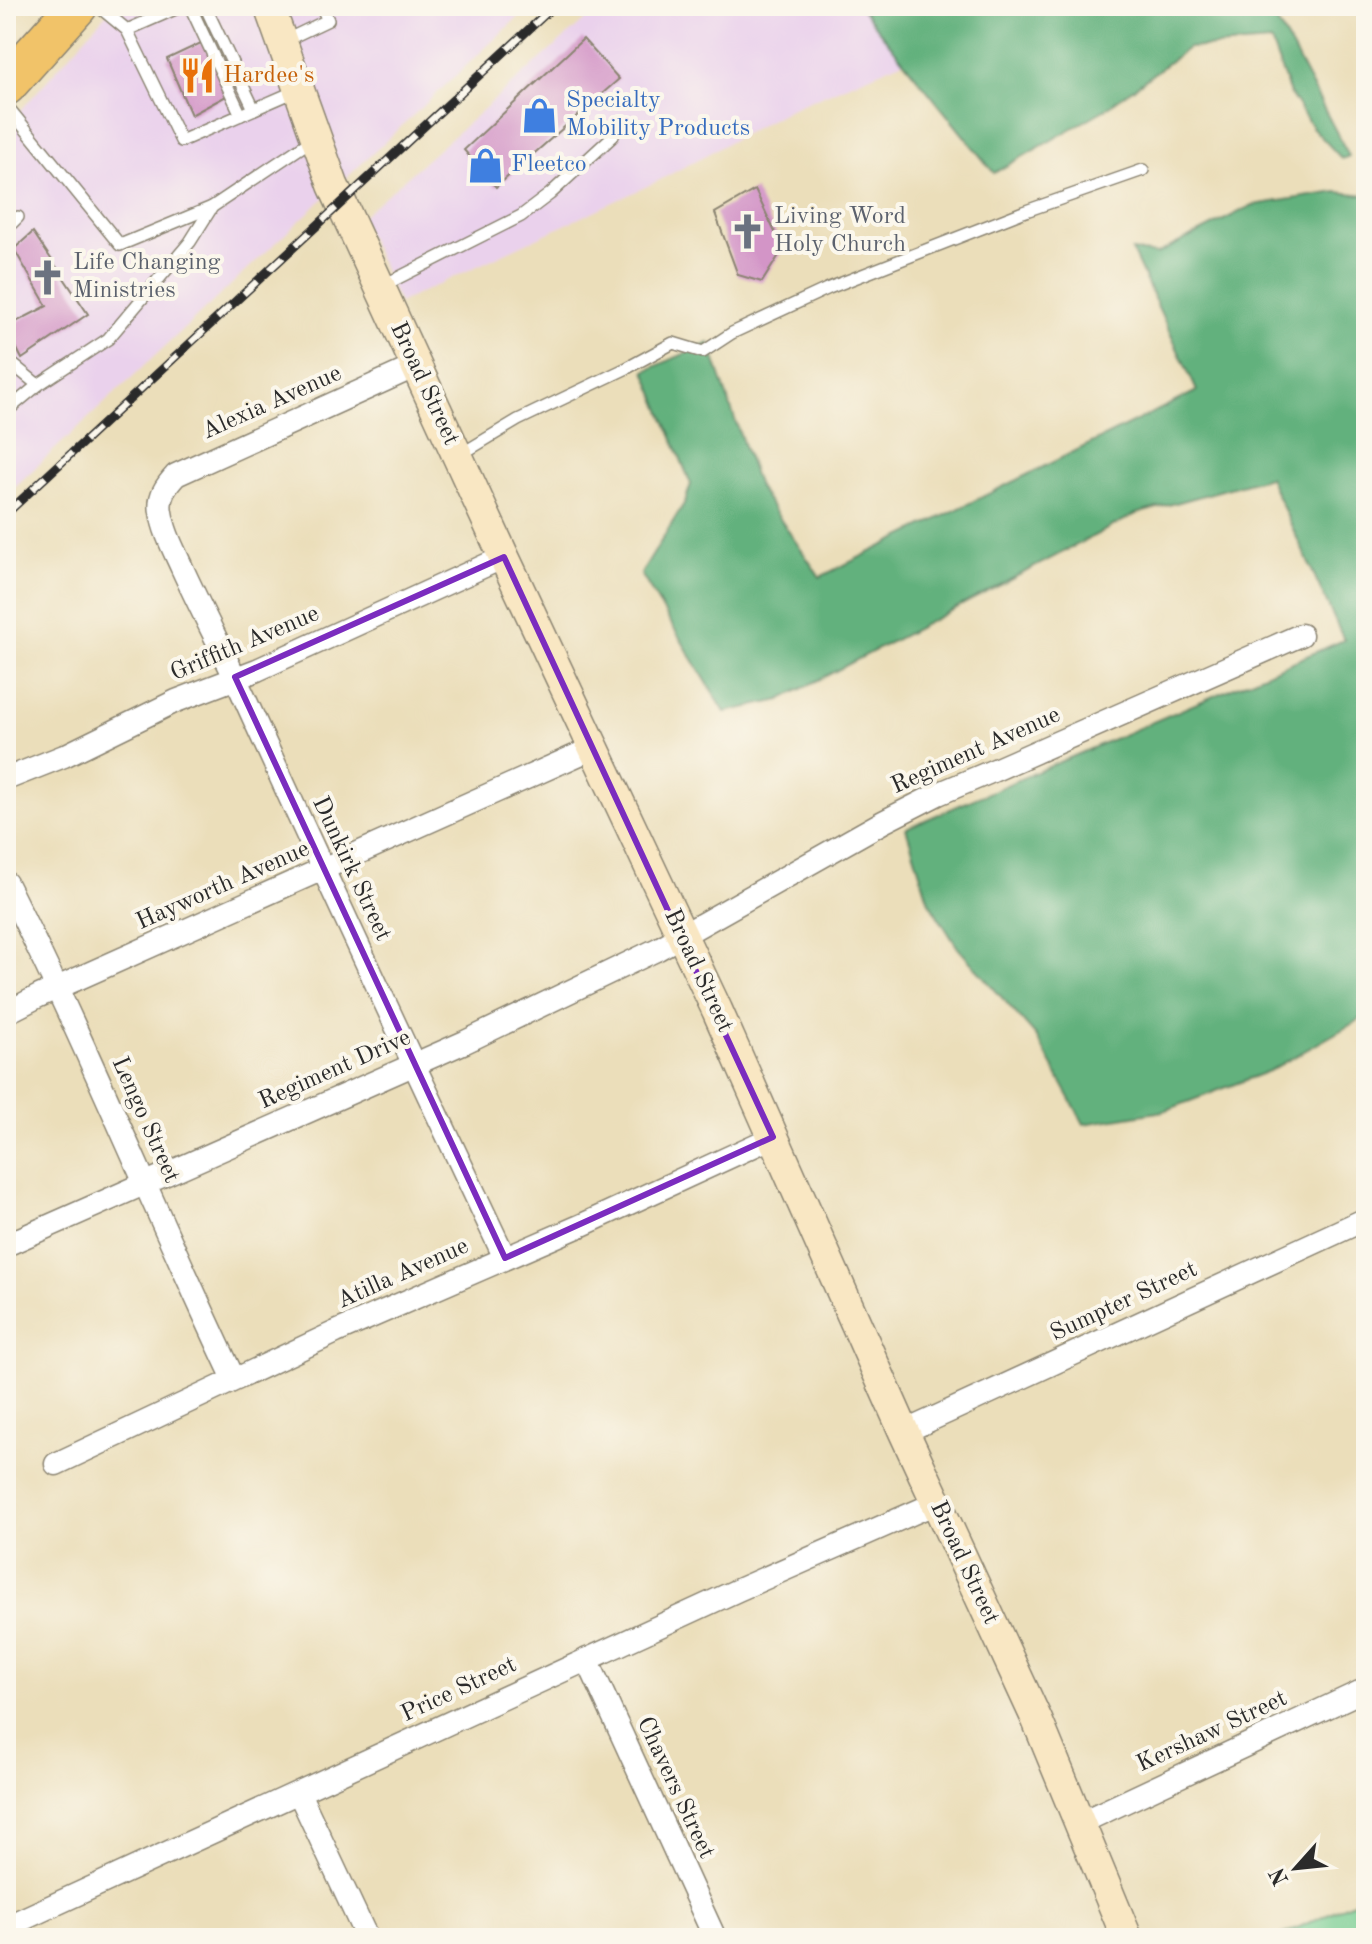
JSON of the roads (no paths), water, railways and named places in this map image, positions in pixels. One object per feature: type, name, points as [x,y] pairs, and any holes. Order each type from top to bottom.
[{"type":"highway","points":[[6,52],[46,6]]},
{"type":"highway","points":[[6,85],[77,6]]},
{"type":"street","name":"Broad Street","points":[[269,6],[333,185],[682,935],[936,1503],[1037,1720],[1127,1938]]},
{"type":"street","name":"Alexia Avenue","points":[[160,499],[166,485],[176,475],[416,366]]},
{"type":"street","name":"Dunkirk Street","points":[[160,499],[166,532],[505,1258]]},
{"type":"street","name":"Griffith Avenue","points":[[6,779],[64,756],[176,701],[257,670],[504,557]]},
{"type":"street","name":"Regiment Avenue","points":[[682,935],[938,794],[1301,635]]},
{"type":"street","name":"Hayworth Avenue","points":[[6,1013],[593,748]]},
{"type":"street","name":"Lengo Street","points":[[6,883],[49,968],[234,1379]]},
{"type":"street","name":"Regiment Drive","points":[[6,1245],[465,1042],[682,935]]},
{"type":"street","name":"Atilla Avenue","points":[[56,1464],[234,1379],[773,1137]]},
{"type":"street","name":"Sumpter Street","points":[[904,1432],[1366,1219]]},
{"type":"street","name":"Price Street","points":[[6,1927],[738,1590],[936,1503]]},
{"type":"street","name":"Chavers Street","points":[[587,1659],[715,1938]]},
{"type":"street","name":"Kershaw Street","points":[[1080,1823],[1366,1689]]},
{"type":"street","points":[[299,1793],[367,1938]]},
{"type":"lane","points":[[98,6],[127,30],[181,141],[299,90]]},
{"type":"lane","points":[[127,30],[182,6]]},
{"type":"lane","points":[[190,6],[241,115]]},
{"type":"lane","points":[[205,6],[254,109]]},
{"type":"lane","points":[[283,42],[328,20],[321,6]]},
{"type":"lane","points":[[6,105],[120,245],[212,207],[315,138]]},
{"type":"lane","points":[[380,287],[521,216],[550,194],[613,136]]},
{"type":"lane","points":[[457,456],[518,420],[673,343],[703,352],[732,333],[829,288],[1023,212],[1143,170]]},
{"type":"lane","points":[[7,409],[108,339],[190,242],[212,207]]},
{"type":"lane","points":[[6,229],[18,217]]},
{"type":"lane","points":[[6,351],[11,363],[38,385]]},
{"type":"waterway","points":[[1348,1938],[1366,1920]]},
{"type":"railway","points":[[6,514],[554,6]]},
{"type":"place","name":"Hardee's","points":[[197,76]]},
{"type":"place","name":"Specialty Mobility Products","points":[[540,115]]},
{"type":"place","name":"Fleetco","points":[[485,165]]},
{"type":"place","name":"Living Word Holy Church","points":[[748,231]]},
{"type":"place","name":"Life Changing Ministries","points":[[47,277]]}]
